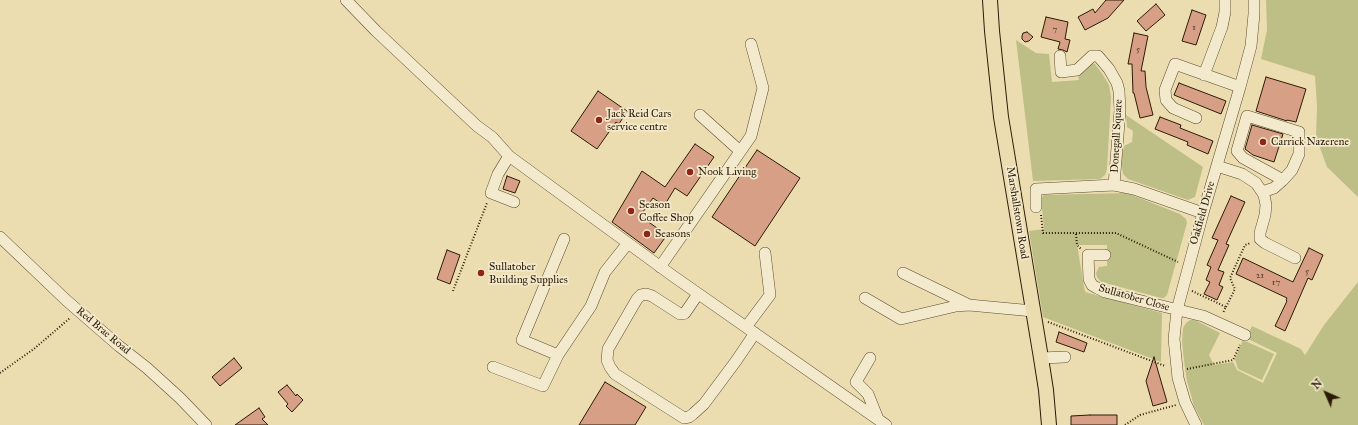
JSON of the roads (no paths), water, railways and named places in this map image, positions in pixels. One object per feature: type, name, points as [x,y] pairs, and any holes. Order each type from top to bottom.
[{"type":"main road","name":"Marshallstown Road","points":[[990,0],[992,38],[1001,117],[1046,390],[1049,425]]},
{"type":"street","points":[[346,0],[376,31],[477,126],[492,138],[509,156],[660,267],[882,422]]},
{"type":"street","points":[[1204,75],[1222,27],[1225,0]]},
{"type":"street","name":"Oakfield Drive","points":[[1196,425],[1185,402],[1177,371],[1174,339],[1177,310],[1182,286],[1251,46],[1254,0]]},
{"type":"street","points":[[660,267],[751,136],[763,88],[751,44]]},
{"type":"street","name":"Donegall Square","points":[[1060,56],[1061,72],[1077,70],[1092,56],[1098,56],[1109,69],[1117,83],[1120,110],[1114,185]]},
{"type":"street","points":[[1196,118],[1174,109],[1165,99],[1165,92],[1175,64],[1240,87]]},
{"type":"street","points":[[700,115],[740,151]]},
{"type":"street","points":[[1262,192],[1274,188],[1284,180],[1292,170],[1299,154],[1299,132],[1247,116],[1236,151],[1243,158],[1284,180]]},
{"type":"street","points":[[509,156],[498,174],[491,193],[514,202]]},
{"type":"street","points":[[1217,166],[1245,175],[1256,183],[1266,201],[1260,239],[1295,258]]},
{"type":"street","name":"Donegall Square","points":[[1036,206],[1036,188],[1114,185],[1134,189],[1203,213]]},
{"type":"street","name":"Red Brae Road","points":[[0,237],[79,311],[180,398],[206,425]]},
{"type":"street","points":[[558,355],[522,340],[564,239]]},
{"type":"street","points":[[493,367],[543,386],[558,355],[591,306],[605,272],[628,243]]},
{"type":"street","points":[[698,294],[683,314],[680,314],[652,296],[646,294],[642,295],[638,299],[608,349],[607,360],[615,374],[684,418],[689,417],[704,404],[736,361],[750,330],[770,295],[765,253]]},
{"type":"street","name":"Sullatober Close","points":[[1105,255],[1088,255],[1089,279],[1097,288],[1105,292],[1203,316],[1245,335]]},
{"type":"street","points":[[903,273],[969,305]]},
{"type":"street","points":[[865,298],[901,319],[956,306],[969,305],[1034,314]]},
{"type":"street","points":[[1041,358],[1065,357]]},
{"type":"street","points":[[870,358],[856,382],[868,394],[882,422]]},
{"type":"place","name":"Jack Reid Cars service centre","points":[[599,120]]},
{"type":"place","name":"Carrick Nazerene","points":[[1263,142]]},
{"type":"place","name":"Nook Living","points":[[690,172]]},
{"type":"place","name":"Season Coffee Shop","points":[[631,211]]},
{"type":"place","name":"Seasons","points":[[647,234]]},
{"type":"place","name":"Sullatober Building Supplies","points":[[481,273]]}]
